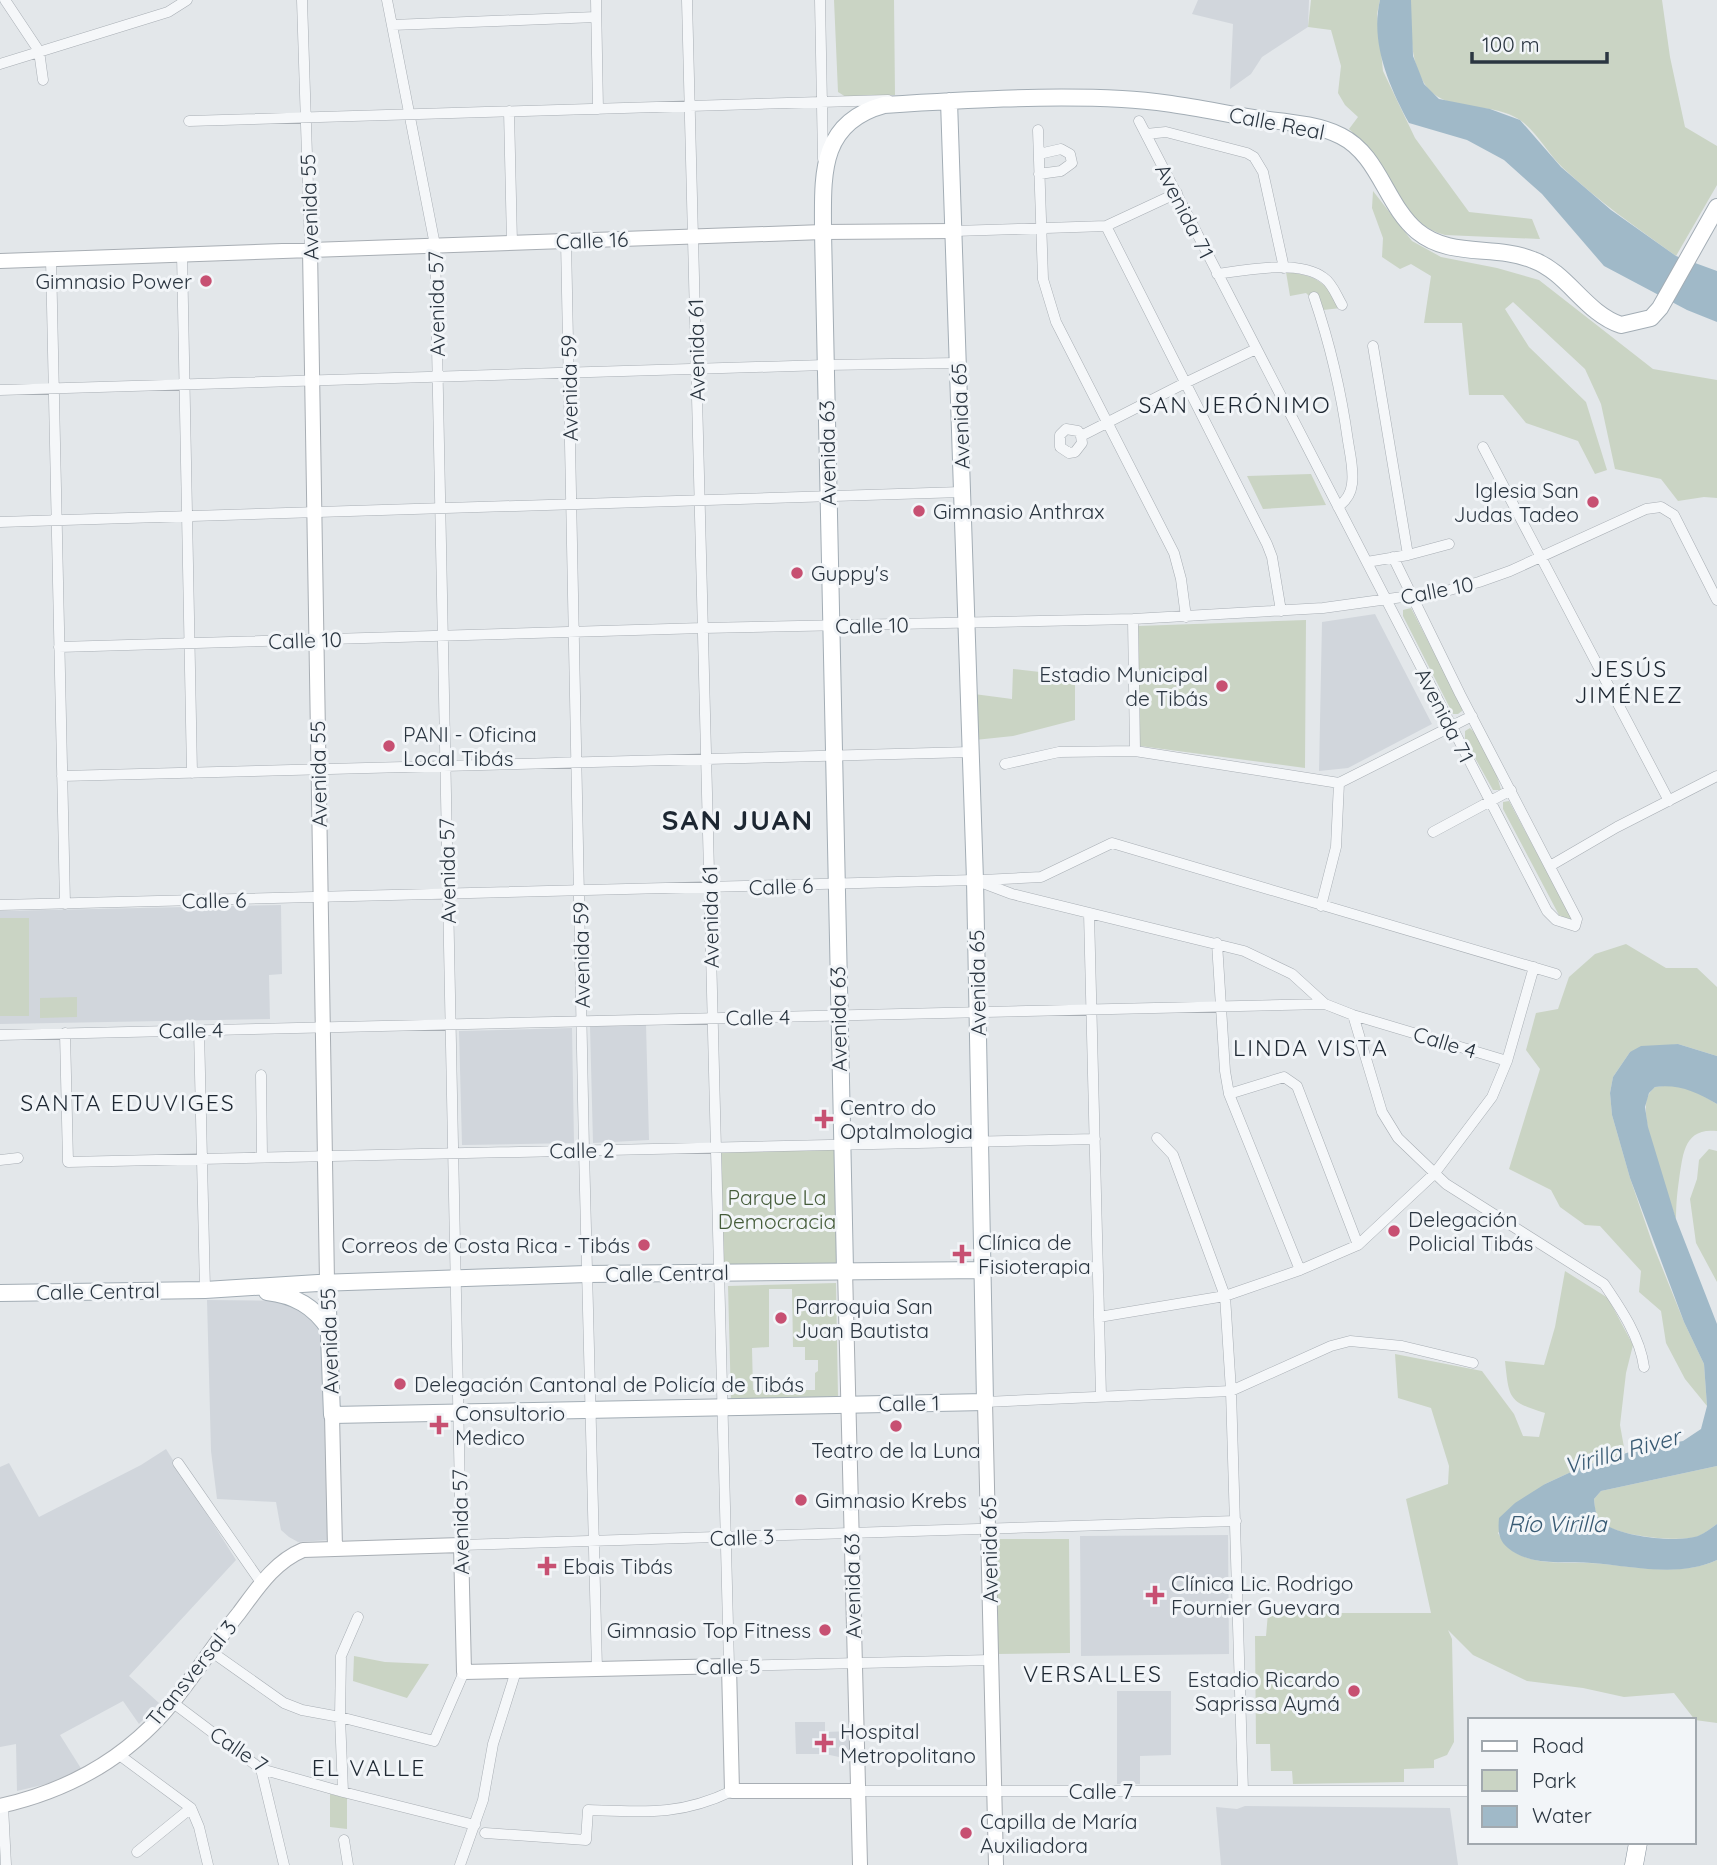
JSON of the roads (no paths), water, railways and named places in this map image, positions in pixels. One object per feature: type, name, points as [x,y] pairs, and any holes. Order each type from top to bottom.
[{"type":"highway","points":[[1634,1865],[1638,1844]]},
{"type":"highway","points":[[1638,1844],[1641,1865]]},
{"type":"main road","name":"Calle Real","points":[[949,101],[1125,99],[1342,136],[1358,149],[1414,229],[1428,239],[1446,247],[1519,254],[1537,261],[1558,276],[1594,310],[1621,325],[1651,318],[1660,308],[1717,206]]},
{"type":"main road","name":"Avenida 63","points":[[845,1270],[825,365],[824,174],[836,137],[849,122],[865,112],[884,105],[949,101]]},
{"type":"main road","name":"Avenida 65","points":[[949,101],[975,880],[985,1402]]},
{"type":"main road","name":"Calle Central","points":[[0,1293],[205,1290],[327,1282],[587,1274],[983,1270]]},
{"type":"main road","name":"Avenida 55","points":[[327,1282],[332,1415]]},
{"type":"main road","name":"Calle Central","points":[[237,1288],[282,1294],[297,1299],[321,1317],[329,1330]]},
{"type":"main road","name":"Calle 1","points":[[332,1415],[985,1402]]},
{"type":"street","points":[[5,0],[39,51],[43,80]]},
{"type":"street","points":[[0,64],[168,12],[187,0]]},
{"type":"street","name":"Avenida 55","points":[[302,0],[310,250],[327,1282]]},
{"type":"street","name":"Avenida 57","points":[[340,1717],[434,1741],[464,1672],[435,245],[387,0]]},
{"type":"street","points":[[596,0],[598,109]]},
{"type":"street","name":"Avenida 61","points":[[687,0],[729,1666]]},
{"type":"street","name":"Avenida 63","points":[[820,0],[824,174]]},
{"type":"street","points":[[391,24],[596,17]]},
{"type":"street","points":[[189,121],[821,100],[949,101]]},
{"type":"street","points":[[509,111],[512,243]]},
{"type":"street","name":"Avenida 71","points":[[1139,121],[1547,911],[1556,920],[1575,926],[1577,919],[1393,557]]},
{"type":"street","points":[[1038,130],[1043,279],[1047,297],[1056,322],[1174,553],[1186,617]]},
{"type":"street","points":[[1146,134],[1172,134],[1255,157],[1263,172],[1284,268]]},
{"type":"street","points":[[1039,154],[1061,149],[1070,154],[1072,159],[1066,169],[1039,174]]},
{"type":"street","name":"Calle 16","points":[[0,261],[823,232],[1106,226],[1177,193]]},
{"type":"street","points":[[1106,226],[1267,544],[1272,557],[1281,611]]},
{"type":"street","name":"Avenida 59","points":[[566,241],[597,1669]]},
{"type":"street","points":[[182,254],[192,772]]},
{"type":"street","points":[[51,259],[65,904]]},
{"type":"street","points":[[1217,274],[1262,268],[1309,271],[1324,278],[1342,305]]},
{"type":"street","points":[[1314,297],[1332,354],[1342,400],[1352,476],[1350,492],[1338,507]]},
{"type":"street","points":[[1373,346],[1408,555]]},
{"type":"street","points":[[1081,436],[1256,349]]},
{"type":"street","points":[[0,390],[958,363]]},
{"type":"street","points":[[1483,447],[1669,801]]},
{"type":"street","points":[[0,522],[962,492]]},
{"type":"street","name":"Calle 10","points":[[59,648],[703,628],[1133,619],[1281,611],[1411,596],[1479,582],[1510,571],[1646,509],[1666,508],[1674,515],[1717,600]]},
{"type":"street","points":[[1367,562],[1449,544]]},
{"type":"street","points":[[1133,619],[1135,751]]},
{"type":"street","points":[[1005,764],[1059,752],[1135,751],[1339,783],[1472,716]]},
{"type":"street","points":[[62,776],[971,752]]},
{"type":"street","points":[[1550,866],[1717,776]]},
{"type":"street","points":[[1321,906],[1336,847],[1339,783]]},
{"type":"street","points":[[1433,832],[1511,790]]},
{"type":"street","points":[[975,880],[1041,877],[1112,843],[1556,974]]},
{"type":"street","name":"Calle 6","points":[[0,905],[709,889],[975,880],[1012,894],[1244,951],[1292,974],[1325,1004]]},
{"type":"street","points":[[1012,880],[1012,894]]},
{"type":"street","points":[[1089,913],[1101,1396]]},
{"type":"street","points":[[1217,943],[1224,1072],[1229,1094],[1300,1270]]},
{"type":"street","points":[[1099,1317],[1225,1296],[1300,1270],[1358,1245],[1434,1174],[1492,1097],[1507,1061],[1534,967]]},
{"type":"street","name":"Calle 4","points":[[0,1035],[1325,1004],[1353,1015],[1507,1061]]},
{"type":"street","points":[[1353,1015],[1382,1112],[1398,1138],[1434,1174],[1467,1198],[1604,1284],[1642,1350],[1644,1367]]},
{"type":"street","points":[[199,1030],[205,1290]]},
{"type":"street","name":"Calle 2","points":[[65,1033],[68,1162],[1095,1139]]},
{"type":"street","points":[[261,1075],[262,1157]]},
{"type":"street","points":[[1229,1094],[1284,1077],[1297,1086],[1358,1245]]},
{"type":"street","points":[[1157,1138],[1173,1155],[1225,1296],[1236,1521],[1243,1791]]},
{"type":"street","points":[[0,1160],[18,1158]]},
{"type":"street","name":"Calle Central","points":[[983,1270],[1097,1267]]},
{"type":"street","name":"Avenida 63","points":[[845,1270],[860,1865]]},
{"type":"street","name":"Calle 1","points":[[985,1402],[1231,1391],[1345,1341],[1394,1344],[1473,1363]]},
{"type":"street","name":"Avenida 65","points":[[985,1402],[996,1865]]},
{"type":"street","name":"Avenida 55","points":[[332,1415],[335,1548]]},
{"type":"street","points":[[178,1463],[261,1584]]},
{"type":"street","name":"Calle 3","points":[[261,1584],[290,1555],[303,1550],[1236,1521]]},
{"type":"street","name":"Transversal 3","points":[[1,1806],[57,1790],[84,1777],[118,1754],[172,1702],[261,1584]]},
{"type":"street","points":[[343,1792],[341,1656],[358,1617]]},
{"type":"street","points":[[209,1650],[284,1703],[302,1710],[340,1717]]},
{"type":"street","name":"Calle 5","points":[[464,1672],[991,1660]]},
{"type":"street","points":[[485,1833],[586,1840],[588,1810],[654,1812],[683,1809],[707,1803],[732,1791],[729,1666]]},
{"type":"street","points":[[460,1865],[483,1800],[493,1744],[516,1671]]},
{"type":"street","name":"Calle 7","points":[[172,1702],[261,1769],[475,1825]]},
{"type":"street","points":[[118,1754],[191,1808],[199,1827],[208,1865]]},
{"type":"street","points":[[261,1769],[284,1865]]},
{"type":"street","name":"Calle 7","points":[[732,1791],[1468,1791]]},
{"type":"street","points":[[1,1806],[6,1865]]},
{"type":"street","points":[[137,1852],[191,1808]]},
{"type":"street","points":[[344,1840],[348,1865]]},
{"type":"water","points":[[1380,0],[1411,0],[1413,56],[1424,84],[1439,99],[1490,109],[1520,120],[1561,167],[1611,210],[1676,256],[1717,271],[1717,322],[1687,310],[1604,266],[1542,194],[1504,160],[1467,140],[1409,123],[1383,64],[1378,32]]},
{"type":"water","name":"Río Virilla","points":[[1678,1044],[1717,1056],[1717,1104],[1687,1090],[1664,1086],[1655,1087],[1649,1093],[1645,1107],[1648,1127],[1676,1219],[1717,1324],[1717,1466],[1601,1491],[1594,1499],[1596,1513],[1601,1522],[1613,1529],[1637,1535],[1664,1539],[1688,1538],[1701,1535],[1717,1524],[1717,1560],[1671,1570],[1537,1561],[1517,1554],[1502,1542],[1499,1518],[1515,1503],[1545,1484],[1584,1466],[1643,1448],[1683,1441],[1701,1429],[1707,1406],[1704,1364],[1684,1322],[1630,1178],[1612,1115],[1610,1093],[1613,1077],[1630,1052],[1641,1046]]},
{"type":"place","name":"Gimnasio Power","points":[[206,281]]},
{"type":"place","name":"Iglesia San Judas Tadeo","points":[[1593,502]]},
{"type":"place","name":"Gimnasio Anthrax","points":[[919,511]]},
{"type":"place","name":"Guppy's","points":[[797,573]]},
{"type":"place","name":"Estadio Municipal de Tibás","points":[[1222,686]]},
{"type":"place","name":"PANI - Oficina Local Tibás","points":[[389,746]]},
{"type":"place","name":"Centro do Optalmologia","points":[[824,1119]]},
{"type":"place","name":"Delegación Policial Tibás","points":[[1394,1231]]},
{"type":"place","name":"Correos de Costa Rica - Tibás","points":[[644,1245]]},
{"type":"place","name":"Clínica de Fisioterapia","points":[[962,1254]]},
{"type":"place","name":"Parroquia San Juan Bautista","points":[[781,1318]]},
{"type":"place","name":"Delegación Cantonal de Policía de Tibás","points":[[400,1384]]},
{"type":"place","name":"Consultorio Medico","points":[[439,1425]]},
{"type":"place","name":"Teatro de la Luna","points":[[896,1426]]},
{"type":"place","name":"Gimnasio Krebs","points":[[801,1500]]},
{"type":"place","name":"Ebais Tibás","points":[[547,1566]]},
{"type":"place","name":"Clínica Lic. Rodrigo Fournier Guevara","points":[[1155,1595]]},
{"type":"place","name":"Gimnasio Top Fitness","points":[[825,1630]]},
{"type":"place","name":"Estadio Ricardo Saprissa Aymá","points":[[1354,1691]]},
{"type":"place","name":"Hospital Metropolitano","points":[[824,1743]]},
{"type":"place","name":"Capilla de María Auxiliadora","points":[[966,1833]]},
{"type":"district","name":"SAN JERÓNIMO","points":[[1235,404]]},
{"type":"district","name":"JESÚS JIMÉNEZ","points":[[1629,681]]},
{"type":"district","name":"SAN JUAN","points":[[738,819]]},
{"type":"district","name":"LINDA VISTA","points":[[1311,1047]]},
{"type":"district","name":"SANTA EDUVIGES","points":[[128,1102]]},
{"type":"district","name":"VERSALLES","points":[[1093,1673]]},
{"type":"district","name":"EL VALLE","points":[[369,1767]]},
{"type":"park label","name":"Parque La Democracia","points":[[777,1209]]},
{"type":"water label","name":"Virilla River","points":[[1622,1451]]}]
